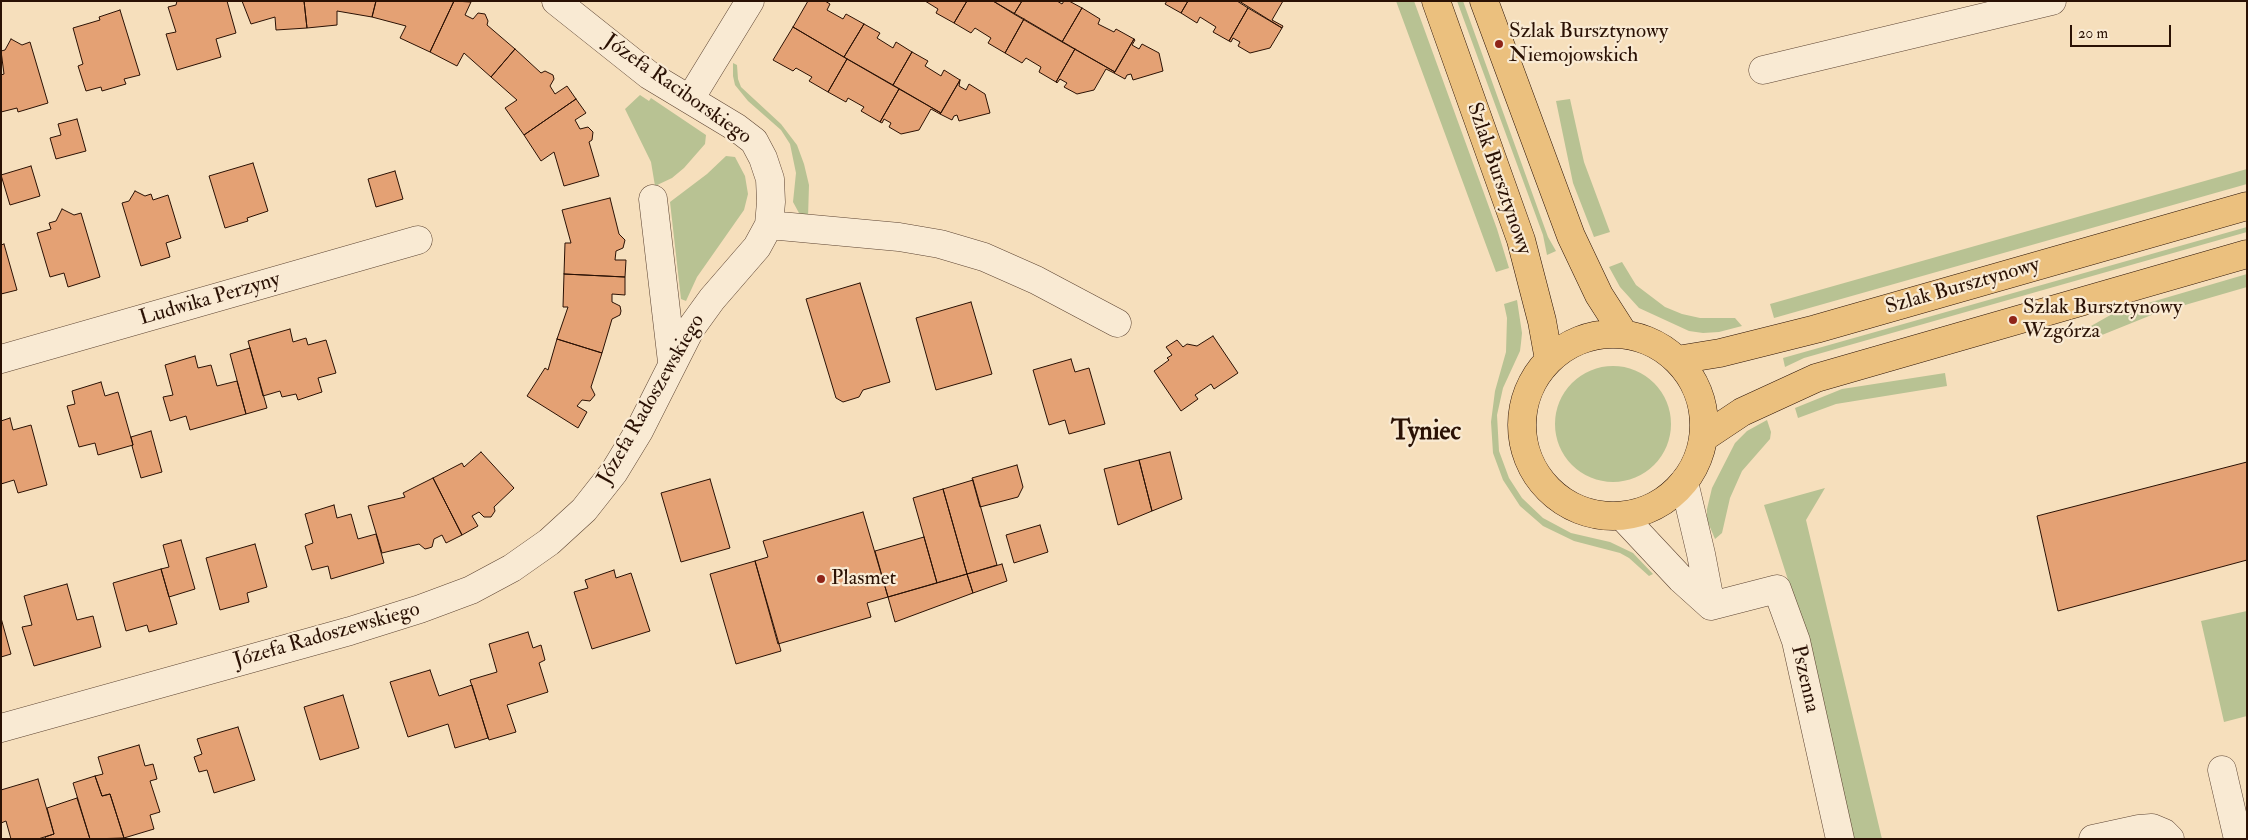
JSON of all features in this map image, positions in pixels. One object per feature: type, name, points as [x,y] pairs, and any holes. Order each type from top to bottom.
[{"type":"main road","name":"Szlak Bursztynowy","points":[[1436,1],[1521,240],[1542,321],[1549,360]]},
{"type":"main road","points":[[1484,1],[1571,236],[1599,295],[1624,334]]},
{"type":"main road","name":"Szlak Bursztynowy","points":[[1677,360],[1720,353],[1816,329],[2247,206]]},
{"type":"main road","points":[[1703,438],[1742,412],[1816,378],[2247,254]]},
{"type":"main road","points":[[1604,334],[1624,334],[1644,339],[1661,347],[1677,360],[1690,376],[1699,396],[1704,416],[1703,438],[1697,461],[1684,482],[1667,499],[1645,510],[1622,516],[1599,515],[1578,509],[1565,502],[1542,483],[1530,464],[1522,428],[1526,398],[1534,378],[1549,360],[1565,347],[1583,338],[1604,334]]},
{"type":"street","name":"Józefa Raciborskiego","points":[[556,1],[649,75],[737,128],[754,141],[763,158],[770,179],[769,225]]},
{"type":"street","points":[[690,99],[750,1]]},
{"type":"street","points":[[1763,70],[2052,1]]},
{"type":"street","points":[[653,199],[672,362]]},
{"type":"street","points":[[769,225],[899,237],[940,244],[984,257],[1036,280],[1117,323]]},
{"type":"street","name":"Józefa Radoszewskiego","points":[[1,728],[359,628],[420,609],[471,590],[512,568],[549,542],[584,510],[614,472],[639,431],[672,362],[691,328],[757,247],[769,225]]},
{"type":"street","name":"Ludwika Perzyny","points":[[1,359],[418,240]]},
{"type":"street","points":[[1684,482],[1711,606]]},
{"type":"street","points":[[1622,516],[1681,580],[1711,606]]},
{"type":"street","name":"Pszenna","points":[[1711,606],[1777,589],[1796,641],[1840,839]]},
{"type":"street","points":[[2222,770],[2238,839]]},
{"type":"street","points":[[2093,839],[2152,828],[2164,833],[2170,839]]},
{"type":"green space","points":[[1396,1],[1414,1],[1497,229],[1509,268],[1496,272]]},
{"type":"green space","points":[[1457,1],[1463,1],[1548,237],[1556,251],[1547,255],[1543,235]]},
{"type":"green space","points":[[733,63],[737,65],[738,79],[741,87],[781,124],[797,145],[809,185],[808,218],[799,213],[793,202],[796,173],[790,144],[781,130],[748,101],[735,85]]},
{"type":"green space","points":[[640,95],[649,101],[651,98],[706,135],[705,144],[684,168],[672,178],[655,186],[651,162],[625,109]]},
{"type":"green space","points":[[1570,99],[1584,162],[1610,232],[1594,237],[1573,183],[1556,101]]},
{"type":"green space","points":[[726,156],[735,157],[745,176],[748,194],[744,210],[697,277],[686,301],[681,299],[670,202],[707,174]]},
{"type":"green space","points":[[2247,169],[2247,184],[1774,318],[1770,304]]},
{"type":"green space","points":[[2247,227],[2247,232],[1804,358],[1785,367],[1783,358]]},
{"type":"green space","points":[[1622,262],[1636,285],[1665,307],[1682,314],[1700,318],[1735,318],[1742,326],[1719,332],[1703,333],[1689,331],[1639,308],[1620,287],[1609,267]]},
{"type":"green space","points":[[2247,274],[2247,287],[2154,314],[2097,337],[2091,326],[2114,313]]},
{"type":"green space","points":[[1517,300],[1522,333],[1520,351],[1503,388],[1497,415],[1499,451],[1509,478],[1522,498],[1543,518],[1571,533],[1610,542],[1633,553],[1653,574],[1649,576],[1629,558],[1620,553],[1574,541],[1543,526],[1520,506],[1503,480],[1493,453],[1491,422],[1495,391],[1506,352],[1507,318],[1504,304]]},
{"type":"green space","points":[[1613,366],[1635,370],[1645,375],[1654,383],[1662,392],[1667,402],[1671,424],[1667,446],[1662,456],[1654,465],[1645,473],[1635,478],[1613,482],[1591,478],[1581,473],[1572,465],[1564,456],[1559,446],[1555,424],[1559,402],[1564,392],[1572,383],[1581,375],[1591,370]]},
{"type":"green space","points":[[1945,373],[1947,386],[1836,404],[1798,418],[1795,408],[1842,389]]},
{"type":"green space","points":[[1767,420],[1771,432],[1770,439],[1742,471],[1730,498],[1722,533],[1715,539],[1707,520],[1707,509],[1712,488],[1735,443],[1747,431]]},
{"type":"green space","points":[[1825,488],[1806,520],[1882,839],[1849,839],[1804,637],[1764,505]]},
{"type":"green space","points":[[2247,611],[2247,716],[2224,722],[2201,621]]},
{"type":"building","points":[[177,1],[227,1],[236,33],[216,39],[221,57],[177,70],[166,34],[176,32],[168,7],[176,5]]},
{"type":"building","points":[[242,1],[304,1],[307,28],[276,30],[275,17],[251,24]]},
{"type":"building","points":[[304,1],[376,1],[372,17],[337,11],[337,25],[307,28]]},
{"type":"building","points":[[376,1],[454,1],[430,52],[400,38],[406,26],[372,17]]},
{"type":"building","points":[[454,1],[471,2],[465,15],[473,19],[478,13],[485,14],[488,21],[487,25],[515,49],[491,77],[464,53],[457,66],[430,52]]},
{"type":"building","points":[[808,1],[825,1],[830,4],[827,10],[843,19],[846,14],[864,24],[844,57],[793,27]]},
{"type":"building","points":[[925,1],[967,1],[954,23],[936,13],[938,9]]},
{"type":"building","points":[[967,1],[993,1],[1024,19],[1005,53],[988,43],[991,38],[975,28],[971,33],[954,23]]},
{"type":"building","points":[[993,1],[1022,1],[1014,14]]},
{"type":"building","points":[[1022,1],[1057,1],[1062,4],[1064,1],[1069,1],[1082,8],[1062,42],[1014,14]]},
{"type":"building","points":[[1167,1],[1188,1],[1181,13],[1165,4]]},
{"type":"building","points":[[1188,1],[1237,1],[1248,8],[1229,41],[1213,32],[1216,27],[1200,17],[1197,23],[1181,13]]},
{"type":"building","points":[[1239,1],[1283,1],[1272,20],[1283,26],[1282,28]]},
{"type":"building","points":[[1082,8],[1100,19],[1098,24],[1114,32],[1116,29],[1134,39],[1115,72],[1062,42]]},
{"type":"building","points":[[1248,8],[1282,28],[1270,48],[1250,53],[1238,46],[1240,42],[1233,38],[1231,42],[1229,41]]},
{"type":"building","points":[[120,10],[140,75],[124,79],[126,84],[102,91],[101,87],[86,91],[78,66],[83,64],[73,28],[100,20],[99,17]]},
{"type":"building","points":[[1024,19],[1075,49],[1056,82],[1039,72],[1041,67],[1026,58],[1022,63],[1005,53]]},
{"type":"building","points":[[864,24],[880,33],[877,38],[893,48],[896,42],[912,52],[893,85],[844,57]]},
{"type":"building","points":[[793,27],[847,59],[828,92],[809,81],[812,77],[796,68],[793,71],[773,60]]},
{"type":"building","points":[[11,39],[22,45],[30,42],[48,103],[18,112],[17,108],[1,112],[1,75],[4,74],[1,51],[5,50]]},
{"type":"building","points":[[1134,39],[1132,45],[1139,49],[1142,44],[1159,53],[1163,71],[1133,80],[1131,74],[1127,75],[1125,79],[1114,73]]},
{"type":"building","points":[[515,49],[541,73],[545,71],[553,75],[554,79],[550,86],[555,94],[567,86],[576,99],[524,135],[505,108],[517,100],[491,77]]},
{"type":"building","points":[[1075,49],[1115,72],[1106,69],[1094,90],[1077,94],[1064,87],[1067,83],[1060,79],[1057,83]]},
{"type":"building","points":[[912,52],[928,61],[925,66],[941,76],[944,70],[960,80],[941,113],[893,85]]},
{"type":"building","points":[[847,59],[899,89],[880,122],[861,111],[864,107],[848,98],[846,102],[828,92]]},
{"type":"building","points":[[960,80],[959,86],[966,90],[969,84],[985,94],[990,113],[959,121],[957,115],[952,120],[940,114]]},
{"type":"building","points":[[899,89],[941,113],[931,109],[919,130],[901,134],[889,127],[891,123],[884,119],[882,123],[880,122]]},
{"type":"building","points":[[576,99],[586,113],[575,120],[580,129],[588,127],[593,132],[592,140],[589,142],[599,176],[564,186],[554,152],[541,161],[524,135]]},
{"type":"building","points":[[77,119],[86,151],[56,159],[50,138],[61,135],[58,124]]},
{"type":"building","points":[[253,163],[268,211],[247,218],[248,221],[225,228],[209,176]]},
{"type":"building","points":[[31,166],[40,196],[10,205],[1,175]]},
{"type":"building","points":[[395,171],[403,199],[376,207],[368,179]]},
{"type":"building","points":[[135,191],[145,196],[151,194],[153,200],[168,195],[181,238],[166,243],[170,257],[141,266],[122,203],[129,201]]},
{"type":"building","points":[[610,198],[619,234],[625,240],[623,248],[616,251],[615,260],[626,260],[625,277],[564,274],[565,243],[571,243],[562,210]]},
{"type":"building","points":[[62,209],[74,215],[81,213],[100,277],[68,287],[64,273],[50,277],[37,233],[51,229],[49,223],[56,221]]},
{"type":"building","points":[[4,244],[17,290],[1,294],[1,245]]},
{"type":"building","points":[[564,274],[625,277],[625,295],[612,294],[612,302],[620,306],[621,311],[620,315],[612,319],[602,353],[557,339],[568,307],[563,307]]},
{"type":"building","points":[[860,283],[890,382],[863,390],[859,397],[843,402],[836,398],[806,299]]},
{"type":"building","points":[[971,302],[992,374],[936,390],[916,318]]},
{"type":"building","points":[[290,329],[293,342],[306,338],[308,345],[326,340],[336,373],[318,378],[322,392],[298,400],[296,394],[282,397],[280,391],[263,396],[248,341]]},
{"type":"building","points":[[1213,336],[1238,373],[1214,389],[1211,384],[1195,395],[1198,399],[1181,411],[1154,371],[1169,360],[1167,358],[1172,355],[1166,347],[1177,340],[1183,347],[1187,344],[1197,346]]},
{"type":"building","points":[[557,339],[602,353],[591,387],[595,395],[590,401],[582,400],[577,406],[587,412],[578,428],[527,396],[545,368],[548,370]]},
{"type":"building","points":[[250,348],[267,408],[246,414],[230,354]]},
{"type":"building","points":[[195,356],[198,368],[211,365],[217,386],[237,381],[246,414],[190,430],[186,416],[170,421],[163,397],[173,395],[165,365]]},
{"type":"building","points":[[1071,359],[1075,372],[1089,368],[1105,424],[1069,434],[1065,420],[1049,425],[1033,370]]},
{"type":"building","points":[[101,382],[105,396],[118,392],[133,445],[98,455],[95,443],[79,447],[67,406],[75,404],[72,391]]},
{"type":"building","points":[[10,418],[13,430],[31,425],[47,485],[18,493],[14,480],[1,484],[1,421]]},
{"type":"building","points":[[151,431],[162,472],[141,478],[131,437]]},
{"type":"building","points":[[481,452],[514,488],[494,507],[495,511],[491,517],[484,517],[479,512],[472,516],[478,526],[462,535],[433,478],[462,463],[464,467]]},
{"type":"building","points":[[1170,452],[1182,499],[1152,511],[1139,460]]},
{"type":"building","points":[[1139,460],[1152,511],[1118,525],[1104,469]]},
{"type":"building","points":[[2247,462],[2247,560],[2058,611],[2037,516]]},
{"type":"building","points":[[1017,465],[1023,487],[1018,497],[980,507],[972,478]]},
{"type":"building","points":[[433,478],[462,535],[446,543],[442,535],[434,539],[432,547],[425,549],[419,544],[382,553],[368,506],[405,497],[403,493]]},
{"type":"building","points":[[710,479],[730,548],[681,562],[661,493]]},
{"type":"building","points":[[973,480],[997,565],[967,574],[943,489]]},
{"type":"building","points":[[943,489],[967,574],[937,583],[913,498]]},
{"type":"building","points":[[334,505],[337,518],[351,514],[358,539],[376,534],[384,563],[331,579],[328,566],[312,570],[305,546],[313,543],[305,514]]},
{"type":"building","name":"Plasmet","points":[[863,512],[888,597],[867,603],[871,617],[778,644],[755,561],[768,557],[763,541]]},
{"type":"building","points":[[1040,525],[1048,552],[1014,563],[1006,535]]},
{"type":"building","points":[[924,537],[937,583],[888,597],[875,551]]},
{"type":"building","points":[[181,540],[195,589],[169,597],[161,569],[169,567],[163,545]]},
{"type":"building","points":[[255,544],[267,587],[247,593],[249,602],[220,610],[206,558]]},
{"type":"building","points":[[755,561],[781,651],[736,664],[710,574]]},
{"type":"building","points":[[1002,564],[1007,581],[973,593],[967,574]]},
{"type":"building","points":[[161,569],[177,624],[149,632],[147,625],[126,631],[113,583]]},
{"type":"building","points":[[614,570],[616,578],[631,573],[650,631],[592,649],[574,592],[588,588],[585,580]]},
{"type":"building","points":[[967,574],[973,593],[895,622],[888,597]]},
{"type":"building","points":[[67,584],[77,620],[93,616],[101,647],[34,666],[22,627],[32,625],[24,596]]},
{"type":"building","points":[[1,618],[11,654],[1,657]]},
{"type":"building","points":[[528,632],[533,648],[541,645],[545,660],[539,663],[548,692],[507,705],[516,732],[489,740],[470,680],[497,672],[489,644]]},
{"type":"building","points":[[430,670],[439,696],[472,685],[488,738],[455,748],[448,724],[408,737],[390,682]]},
{"type":"building","points":[[343,695],[359,748],[320,760],[304,707]]},
{"type":"building","points":[[238,727],[255,780],[214,793],[207,770],[199,772],[194,757],[202,754],[197,739]]},
{"type":"building","points":[[139,745],[145,766],[153,764],[157,779],[150,781],[160,812],[150,815],[154,829],[124,838],[110,794],[102,796],[95,776],[103,774],[98,757]]},
{"type":"building","points":[[95,776],[102,796],[110,794],[124,838],[90,839],[73,783]]},
{"type":"building","points":[[38,779],[54,834],[38,839],[11,839],[6,821],[1,823],[1,790]]},
{"type":"building","points":[[77,798],[90,839],[46,839],[45,837],[54,834],[47,808]]},
{"type":"place","name":"Szlak Bursztynowy Niemojowskich","points":[[1499,44]]},
{"type":"place","name":"Szlak Bursztynowy Wzgórza","points":[[2013,320]]},
{"type":"place","name":"Plasmet","points":[[821,579]]},
{"type":"district","name":"Tyniec","points":[[1426,433]]}]
